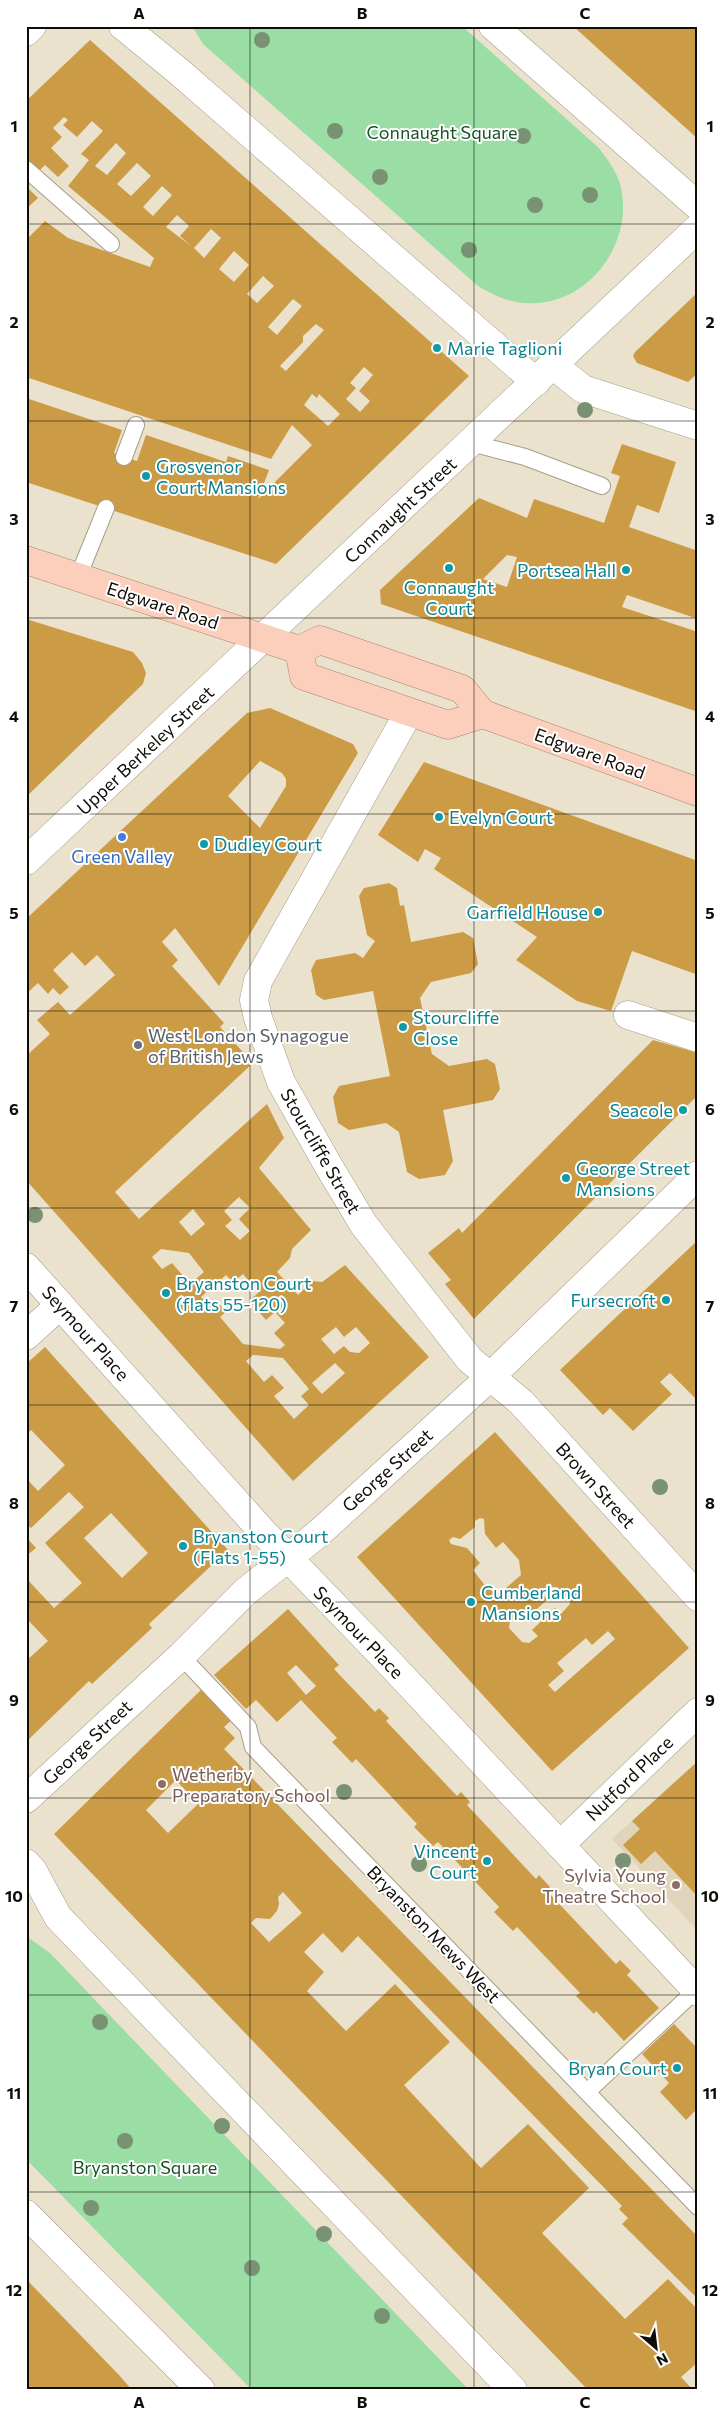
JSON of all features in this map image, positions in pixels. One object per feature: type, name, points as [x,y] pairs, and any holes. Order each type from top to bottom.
[{"type":"highway","name":"Edgware Road","points":[[26,560],[300,650]]},
{"type":"highway","points":[[320,640],[462,689],[483,714],[448,725],[409,712],[304,676],[300,650],[320,640]]},
{"type":"highway","name":"Edgware Road","points":[[483,714],[698,792]]},
{"type":"street","points":[[26,32],[32,26]]},
{"type":"street","points":[[123,26],[545,374],[583,389],[698,426]]},
{"type":"street","points":[[493,26],[698,206]]},
{"type":"street","points":[[545,374],[698,228]]},
{"type":"street","name":"Connaught Street","points":[[264,638],[545,374]]},
{"type":"street","name":"Upper Berkeley Street","points":[[27,858],[264,638]]},
{"type":"street","name":"Stourcliffe Street","points":[[409,712],[258,981],[254,1000],[258,1018],[281,1082],[364,1225],[470,1360],[490,1376]]},
{"type":"street","points":[[628,1015],[698,1038]]},
{"type":"street","name":"George Street","points":[[26,1799],[180,1656],[245,1592],[288,1558],[490,1376],[698,1175]]},
{"type":"street","name":"Seymour Place","points":[[26,1267],[288,1558],[382,1655],[697,1991]]},
{"type":"street","points":[[26,1336],[60,1305]]},
{"type":"street","name":"Brown Street","points":[[490,1376],[521,1402],[698,1597]]},
{"type":"street","name":"Nutford Place","points":[[560,1844],[698,1712]]},
{"type":"street","points":[[26,1864],[33,1871],[58,1916],[513,2390]]},
{"type":"street","points":[[26,2214],[201,2390]]},
{"type":"lane","points":[[26,169],[111,244]]},
{"type":"lane","points":[[124,457],[136,425]]},
{"type":"lane","points":[[471,443],[525,458],[602,486]]},
{"type":"lane","points":[[78,577],[106,508]]},
{"type":"lane","name":"Bryanston Mews West","points":[[180,1656],[248,1727],[253,1747],[698,2207]]},
{"type":"lane","points":[[586,2092],[697,1991]]},
{"type":"shaded area","name":"Sylvia Young Theatre School","points":[[698,1761],[698,1931],[612,1839]]},
{"type":"green space","name":"Connaught Square","points":[[192,26],[462,26],[599,148],[608,161],[620,184],[623,206],[621,228],[613,249],[602,268],[587,283],[568,295],[548,302],[525,303],[507,300],[489,292],[478,286],[203,44]]},
{"type":"green space","name":"Bryanston Square","points":[[26,1936],[50,1953],[469,2390],[252,2390],[26,2159]]},
{"type":"building","points":[[573,26],[698,26],[698,139],[627,75]]},
{"type":"building","points":[[90,40],[469,376],[276,564],[26,482],[26,398],[122,430],[114,453],[137,461],[146,435],[226,462],[228,456],[269,470],[258,499],[312,445],[292,425],[271,459],[26,377],[26,240],[45,221],[68,238],[150,267],[154,258],[68,186],[89,160],[81,154],[103,131],[92,121],[77,137],[63,125],[68,120],[64,117],[53,128],[62,137],[51,148],[69,166],[58,177],[45,165],[26,184],[26,101]],"holes":[[[116,143],[126,153],[107,175],[95,166]],[[137,163],[151,176],[131,196],[117,184]],[[162,186],[172,195],[153,216],[143,207]],[[177,215],[189,226],[180,236],[191,246],[166,227]],[[211,229],[221,238],[204,258],[194,248]],[[234,251],[249,265],[234,282],[219,269]],[[263,276],[274,286],[257,303],[247,294]],[[293,299],[302,306],[277,335],[268,327]],[[316,324],[324,330],[286,371],[280,366],[303,342],[303,336]],[[364,367],[373,375],[359,391],[370,401],[360,412],[346,399],[356,388],[350,383]],[[312,394],[317,398],[319,394],[340,414],[328,426],[304,405]]]},
{"type":"building","points":[[26,186],[38,198],[26,209]]},
{"type":"building","points":[[698,292],[698,373],[688,382],[637,363],[633,356],[635,352]]},
{"type":"building","name":"Portsea Hall","points":[[622,444],[676,462],[659,513],[637,505],[629,527],[698,551],[698,619],[627,595],[622,607],[698,632],[698,712],[381,604],[380,590],[479,498],[527,518],[534,499],[604,523],[620,476],[611,473]],"holes":[[[507,555],[517,557],[507,587],[483,579]]]},
{"type":"building","points":[[26,619],[133,652],[142,663],[146,673],[143,684],[26,797]]},
{"type":"building","points":[[270,708],[353,744],[358,753],[219,986],[175,928],[162,942],[178,960],[172,966],[224,1023],[220,1027],[253,1063],[115,1192],[139,1219],[267,1104],[284,1138],[259,1168],[311,1230],[292,1249],[290,1258],[277,1272],[298,1295],[312,1281],[322,1282],[345,1265],[429,1357],[293,1481],[26,1180],[26,1056],[50,1034],[37,1020],[58,1002],[70,1015],[115,975],[97,955],[85,966],[72,952],[53,970],[69,987],[60,995],[53,988],[48,994],[38,983],[26,994],[26,919],[247,713]],"holes":[[[260,761],[282,773],[286,779],[286,786],[260,828],[228,796]],[[239,1197],[250,1208],[239,1219],[250,1231],[240,1240],[225,1226],[232,1220],[224,1211]],[[193,1209],[205,1224],[191,1236],[179,1222]],[[161,1249],[189,1253],[204,1272],[190,1284],[172,1263],[162,1269],[152,1257]],[[243,1274],[259,1292],[249,1301],[266,1320],[275,1312],[285,1323],[274,1333],[285,1345],[280,1349],[243,1344],[220,1317],[226,1312],[218,1303],[212,1309],[201,1297],[226,1275],[233,1282]],[[336,1327],[344,1337],[356,1327],[370,1343],[359,1353],[350,1352],[344,1346],[334,1354],[321,1339]],[[253,1355],[283,1358],[309,1389],[301,1396],[309,1405],[294,1419],[274,1396],[284,1388],[272,1375],[264,1382],[246,1361]],[[335,1363],[345,1373],[322,1394],[312,1383]]]},
{"type":"building","name":"Garfield House","points":[[424,762],[698,861],[698,975],[632,951],[611,1011],[577,1001],[516,960],[537,937],[434,869],[441,858],[425,849],[418,862],[378,835]]},
{"type":"building","name":"Stourcliffe Close","points":[[389,883],[397,888],[400,906],[404,905],[411,942],[463,932],[473,938],[478,964],[471,973],[431,982],[420,998],[432,1054],[449,1066],[487,1059],[495,1064],[500,1089],[493,1100],[443,1110],[453,1161],[445,1175],[419,1179],[407,1172],[399,1132],[386,1123],[349,1130],[338,1123],[333,1097],[339,1086],[390,1076],[373,991],[324,1000],[316,995],[311,970],[316,960],[355,953],[363,958],[375,941],[367,935],[359,896],[364,888]]},
{"type":"building","name":"George Street Mansions","points":[[653,1040],[698,1053],[698,1095],[474,1319],[445,1284],[451,1280],[428,1253],[459,1228],[462,1233]]},
{"type":"building","name":"Fursecroft","points":[[698,1240],[698,1401],[670,1373],[660,1382],[672,1394],[633,1431],[610,1408],[603,1415],[560,1370]]},
{"type":"building","name":"Bryanston Court (Flats 1-55)","points":[[45,1347],[228,1550],[149,1624],[152,1628],[92,1684],[89,1681],[26,1742],[26,1661],[48,1641],[26,1618],[26,1578],[54,1608],[82,1583],[45,1543],[84,1507],[69,1492],[31,1528],[26,1524],[26,1478],[38,1491],[65,1465],[31,1430],[26,1435],[26,1364]],"holes":[[[111,1513],[148,1553],[122,1578],[84,1538]]]},
{"type":"building","name":"Cumberland Mansions","points":[[495,1432],[689,1648],[552,1771],[357,1557]],"holes":[[[480,1518],[484,1519],[485,1534],[496,1548],[503,1542],[519,1560],[521,1575],[500,1593],[487,1588],[473,1570],[480,1563],[467,1548],[451,1544],[449,1540],[453,1537],[460,1539],[475,1527],[475,1521]],[[551,1587],[557,1587],[569,1599],[570,1604],[561,1614],[555,1608],[532,1630],[538,1636],[529,1643],[522,1642],[509,1628],[510,1621],[517,1615],[523,1621],[547,1600],[543,1594]],[[608,1631],[615,1639],[555,1692],[548,1685],[564,1671],[557,1663],[586,1638],[592,1645]]]},
{"type":"building","points":[[26,1537],[36,1548],[26,1556]]},
{"type":"building","name":"Vincent Court","points":[[288,1609],[339,1665],[334,1669],[375,1712],[379,1708],[389,1718],[386,1721],[457,1796],[461,1792],[470,1802],[467,1805],[536,1879],[539,1875],[550,1887],[547,1891],[616,1964],[620,1960],[631,1971],[627,1975],[659,2008],[624,2041],[596,2011],[594,2014],[576,1996],[580,1993],[517,1927],[513,1931],[494,1912],[499,1907],[438,1842],[433,1846],[414,1827],[417,1824],[356,1759],[352,1763],[332,1742],[337,1738],[301,1700],[277,1722],[256,1700],[246,1709],[214,1675]],"holes":[[[296,1665],[316,1686],[306,1695],[287,1673]]]},
{"type":"building","points":[[204,1687],[234,1718],[224,1727],[235,1738],[224,1749],[698,2237],[698,2299],[622,2224],[628,2218],[619,2209],[622,2206],[358,1936],[342,1953],[323,1933],[304,1952],[324,1972],[307,1991],[346,2031],[395,1984],[450,2042],[404,2085],[481,2168],[528,2124],[589,2188],[542,2233],[625,2319],[668,2279],[698,2310],[698,2362],[681,2377],[693,2390],[588,2390],[54,1834]],"holes":[[[176,1780],[198,1804],[168,1833],[146,1810]],[[283,1892],[302,1913],[269,1942],[251,1923],[256,1918],[270,1919],[277,1911],[278,1897]]]},
{"type":"building","name":"Sylvia Young Theatre School","points":[[698,1761],[698,1897],[655,1851],[641,1864],[623,1845],[640,1829],[632,1821]]},
{"type":"building","name":"Bryan Court","points":[[674,2024],[698,2049],[698,2114],[695,2111],[686,2120],[660,2092],[669,2083],[642,2054]]},
{"type":"building","points":[[26,2279],[119,2375],[132,2390],[26,2390]]},
{"type":"place","name":"Marie Taglioni","points":[[437,348]]},
{"type":"place","name":"Grosvenor Court Mansions","points":[[146,476]]},
{"type":"place","name":"Connaught Court","points":[[449,568]]},
{"type":"place","name":"Portsea Hall","points":[[626,570]]},
{"type":"place","name":"Evelyn Court","points":[[439,817]]},
{"type":"place","name":"Green Valley","points":[[122,837]]},
{"type":"place","name":"Dudley Court","points":[[204,844]]},
{"type":"place","name":"Garfield House","points":[[598,912]]},
{"type":"place","name":"Stourcliffe Close","points":[[403,1027]]},
{"type":"place","name":"West London Synagogue of British Jews","points":[[138,1045]]},
{"type":"place","name":"Seacole","points":[[683,1110]]},
{"type":"place","name":"George Street Mansions","points":[[566,1178]]},
{"type":"place","name":"Bryanston Court (flats 55-120)","points":[[166,1293]]},
{"type":"place","name":"Fursecroft","points":[[666,1300]]},
{"type":"place","name":"Bryanston Court (Flats 1-55)","points":[[183,1546]]},
{"type":"place","name":"Cumberland Mansions","points":[[471,1602]]},
{"type":"place","name":"Wetherby Preparatory School","points":[[162,1784]]},
{"type":"place","name":"Vincent Court","points":[[487,1861]]},
{"type":"place","name":"Sylvia Young Theatre School","points":[[676,1885]]},
{"type":"place","name":"Bryan Court","points":[[677,2068]]}]
